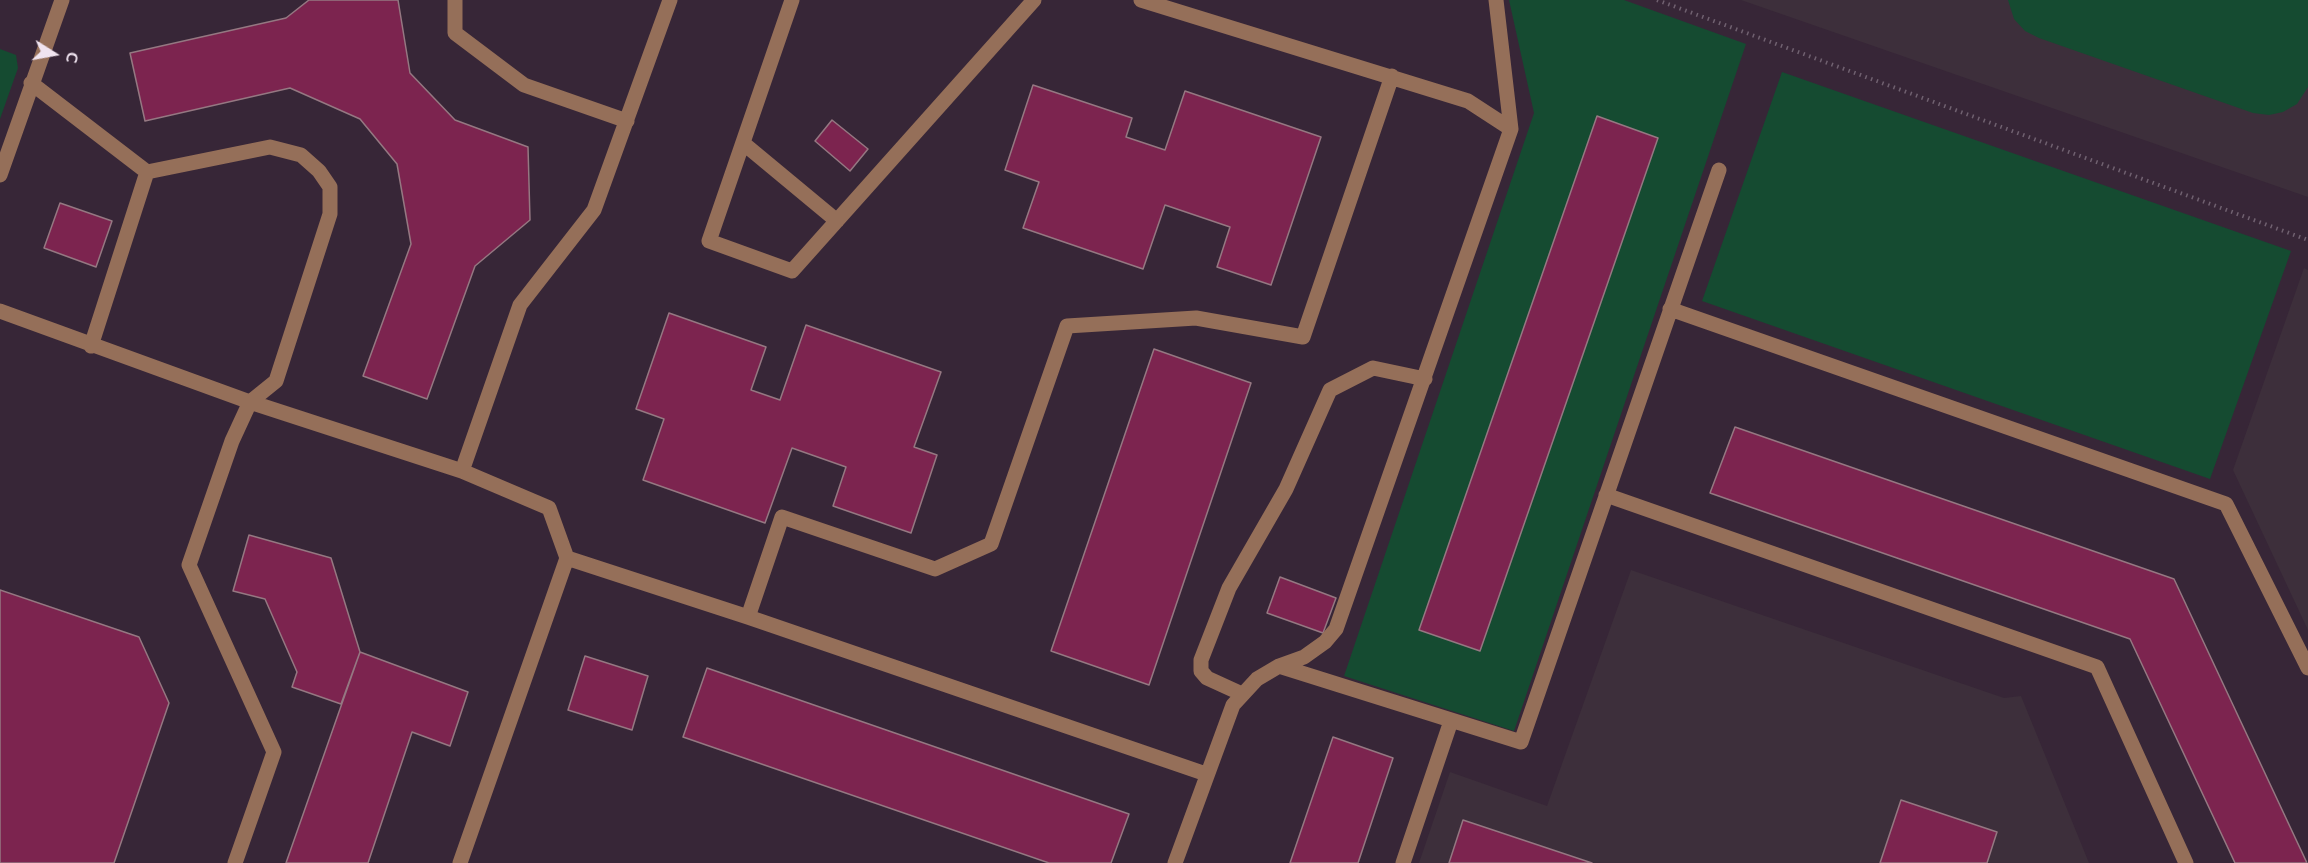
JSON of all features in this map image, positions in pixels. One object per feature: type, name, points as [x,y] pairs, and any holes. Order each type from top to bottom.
[{"type":"lane","points":[[0,176],[62,0]]},
{"type":"lane","points":[[455,0],[455,33],[524,85],[627,121]]},
{"type":"lane","points":[[462,471],[520,305],[594,210],[670,0]]},
{"type":"lane","points":[[792,0],[709,241],[792,271],[1034,0]]},
{"type":"lane","points":[[1141,0],[1468,101],[1511,129]]},
{"type":"lane","points":[[1175,863],[1233,705],[1257,679],[1279,666],[1304,657],[1325,642],[1336,629],[1511,129],[1496,0]]},
{"type":"lane","points":[[748,617],[782,517],[935,568],[991,544],[1067,326],[1196,318],[1304,337],[1392,76]]},
{"type":"lane","points":[[32,83],[147,172],[270,147],[301,155],[319,171],[330,187],[330,214],[276,381],[250,402],[232,441],[189,565],[274,752],[236,863]]},
{"type":"lane","points":[[743,143],[837,221]]},
{"type":"lane","points":[[1279,666],[1521,742],[1719,170]]},
{"type":"lane","points":[[91,346],[147,172]]},
{"type":"lane","points":[[1670,309],[2226,504],[2308,668]]},
{"type":"lane","points":[[0,311],[250,402],[462,471],[549,508],[567,558],[460,863]]},
{"type":"lane","points":[[1242,694],[1207,678],[1201,671],[1201,660],[1229,588],[1286,489],[1330,390],[1372,368],[1425,378]]},
{"type":"lane","points":[[1606,495],[2097,668],[2186,863]]},
{"type":"lane","points":[[567,558],[748,617],[1206,774]]},
{"type":"lane","points":[[1403,863],[1451,721]]},
{"type":"path","points":[[1657,0],[2308,240]]},
{"type":"shaded area","points":[[1741,0],[2308,0],[2308,197],[1839,34]]},
{"type":"shaded area","points":[[2304,268],[2308,270],[2308,630],[2233,470]]},
{"type":"shaded area","points":[[1631,570],[2004,698],[2021,696],[2089,863],[1419,863],[1450,772],[1547,806]]},
{"type":"green space","points":[[1509,0],[1624,0],[1746,44],[1514,731],[1344,676],[1534,113]]},
{"type":"green space","points":[[2008,0],[2308,0],[2308,87],[2297,104],[2283,112],[2269,115],[2253,113],[2039,38],[2025,31],[2014,19]]},
{"type":"green space","points":[[0,49],[16,55],[18,68],[0,119]]},
{"type":"green space","points":[[1782,72],[2291,251],[2210,479],[1702,301]]},
{"type":"building","points":[[309,0],[398,0],[410,73],[455,120],[528,147],[530,220],[475,266],[427,399],[363,376],[411,244],[397,164],[360,119],[290,88],[145,121],[130,53],[286,18]]},
{"type":"building","points":[[1033,85],[1132,118],[1126,137],[1165,150],[1185,91],[1321,137],[1271,285],[1217,267],[1230,227],[1165,205],[1143,269],[1023,228],[1039,182],[1005,170]]},
{"type":"building","points":[[1597,116],[1658,138],[1480,651],[1419,630]]},
{"type":"building","points":[[832,120],[868,149],[850,171],[815,141]]},
{"type":"building","points":[[60,203],[112,221],[96,267],[44,248]]},
{"type":"building","points":[[669,313],[766,347],[751,390],[780,400],[806,325],[941,372],[914,447],[937,455],[911,533],[833,506],[846,467],[792,448],[765,523],[643,480],[664,419],[636,409]]},
{"type":"building","points":[[1154,349],[1251,383],[1149,685],[1051,651]]},
{"type":"building","points":[[1735,427],[2174,579],[2307,863],[2235,863],[2130,639],[1710,493]]},
{"type":"building","points":[[249,535],[331,558],[360,652],[341,704],[292,687],[297,672],[265,599],[233,591]]},
{"type":"building","points":[[1280,577],[1336,598],[1323,633],[1267,613]]},
{"type":"building","points":[[0,590],[139,637],[169,703],[114,863],[0,863]]},
{"type":"building","points":[[360,652],[468,692],[450,746],[412,732],[368,863],[286,863]]},
{"type":"building","points":[[585,656],[648,676],[632,730],[568,710]]},
{"type":"building","points":[[707,668],[1129,814],[1111,863],[1049,863],[683,737]]},
{"type":"building","points":[[1333,737],[1393,758],[1358,863],[1290,863]]},
{"type":"building","points":[[1901,800],[1997,832],[1987,863],[1880,863]]},
{"type":"building","points":[[1463,820],[1592,863],[1449,863]]}]
